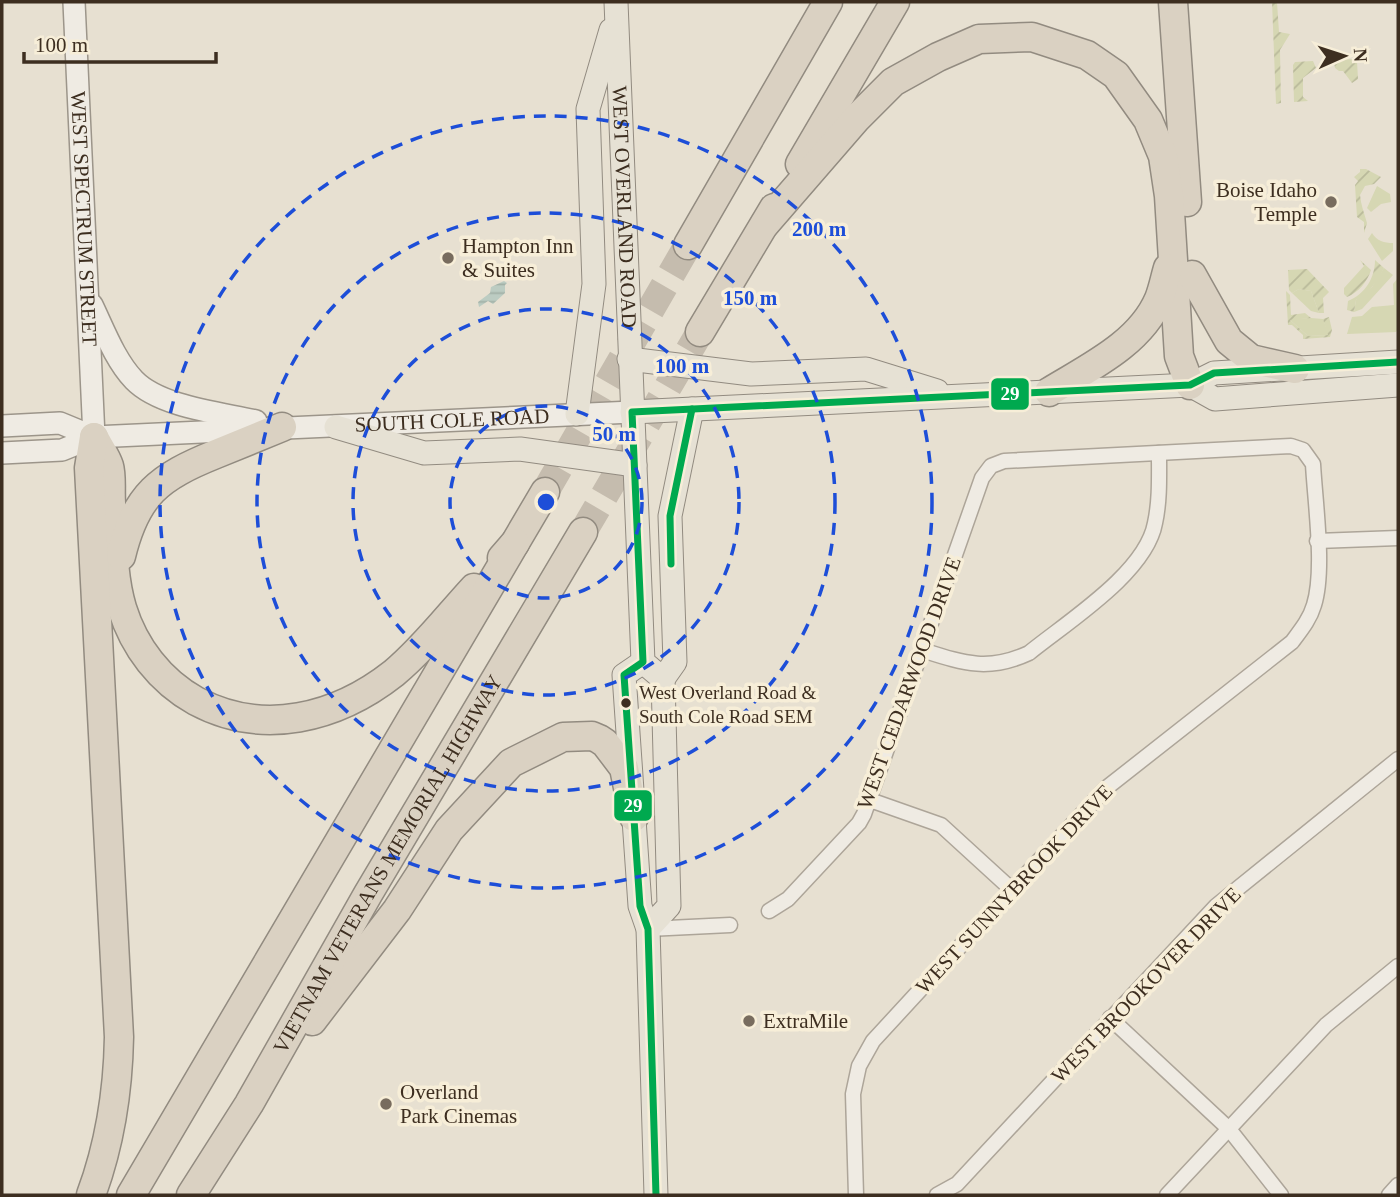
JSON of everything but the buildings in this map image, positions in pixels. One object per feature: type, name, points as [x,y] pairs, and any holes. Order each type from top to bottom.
[{"type":"highway","points":[[688,245],[828,2]]},
{"type":"highway","points":[[700,332],[895,2]]},
{"type":"highway","points":[[1173,2],[1199,356],[1190,386]]},
{"type":"highway","points":[[1176,62],[1183,2]]},
{"type":"highway","points":[[765,223],[856,118],[893,82],[938,57],[979,39],[1032,37],[1087,55],[1116,75],[1148,120],[1163,156],[1169,196],[1179,356],[1190,386]]},
{"type":"highway","points":[[1049,392],[1099,362],[1136,333],[1158,300],[1172,251]]},
{"type":"highway","points":[[1192,275],[1229,341],[1251,359],[1294,369]]},
{"type":"highway","points":[[116,579],[133,518],[145,498],[162,481],[193,462],[282,427]]},
{"type":"highway","points":[[94,438],[109,467],[116,579],[124,613],[136,642],[158,672],[174,687],[205,706],[232,716],[259,720],[287,720],[309,716],[337,707],[385,679],[418,650],[515,544]]},
{"type":"highway","points":[[91,1195],[109,1135],[119,1051],[89,468],[94,438]]},
{"type":"highway","points":[[131,1195],[545,492]]},
{"type":"highway","name":"VIETNAM VETERANS MEMORIAL HIGHWAY","points":[[191,1195],[249,1104],[375,882],[583,532]]},
{"type":"highway","points":[[249,1104],[397,910],[449,830],[511,763],[563,737],[592,736],[599,739],[624,768],[634,817]]},
{"type":"main road","name":"WEST SPECTRUM STREET","points":[[74,2],[94,438]]},
{"type":"main road","points":[[577,414],[594,284],[588,109],[617,6]]},
{"type":"main road","name":"WEST OVERLAND ROAD","points":[[617,6],[643,663]]},
{"type":"main road","points":[[88,298],[116,353],[135,382],[159,397],[178,403],[282,427]]},
{"type":"main road","points":[[629,359],[751,374],[866,369],[950,395]]},
{"type":"main road","name":"SOUTH COLE ROAD","points":[[2,453],[61,450],[94,438],[282,427],[336,427],[950,395],[1190,386],[1214,373],[1398,362]]},
{"type":"main road","name":"SOUTH COLE ROAD","points":[[1190,386],[1215,399],[1398,385]]},
{"type":"main road","points":[[648,929],[669,906],[663,679],[674,662],[670,516],[692,409]]},
{"type":"main road","name":"SOUTH COLE ROAD","points":[[2,426],[60,423],[94,438]]},
{"type":"main road","points":[[336,427],[424,453],[517,449],[635,465]]},
{"type":"main road","points":[[656,1195],[648,929],[640,906],[624,675],[643,663],[663,679]]},
{"type":"street","name":"WEST SUNNYBROOK DRIVE","points":[[856,1195],[853,1094],[859,1066],[873,1041],[1105,789],[1292,642],[1305,625],[1314,606],[1319,583],[1313,464],[1303,450],[1291,446],[1159,453]]},
{"type":"street","name":"WEST CEDARWOOD DRIVE","points":[[769,911],[788,899],[859,823],[870,800],[982,478],[991,466],[1004,461],[1159,453]]},
{"type":"street","points":[[922,650],[967,664],[983,665],[1013,660],[1029,653],[1124,577],[1142,555],[1155,526],[1159,453]]},
{"type":"street","points":[[1317,541],[1398,538]]},
{"type":"street","name":"WEST BROOKOVER DRIVE","points":[[937,1195],[957,1184],[1216,906],[1398,759]]},
{"type":"street","points":[[870,800],[941,825],[1011,889]]},
{"type":"street","points":[[648,929],[730,925]]},
{"type":"street","points":[[1167,1195],[1326,1025],[1398,966]]},
{"type":"street","points":[[1110,1018],[1229,1129],[1281,1195]]},
{"type":"street","points":[[1389,1195],[1398,1185]]},
{"type":"green space","points":[[1272,2],[1277,2],[1279,32],[1290,34],[1280,50],[1281,103],[1276,104]]},
{"type":"green space","points":[[1354,59],[1357,61],[1358,79],[1352,83],[1343,71],[1335,68],[1334,62]]},
{"type":"green space","points":[[1313,61],[1316,68],[1303,78],[1303,97],[1308,101],[1294,102],[1293,65],[1295,62]]},
{"type":"green space","points":[[1360,169],[1366,169],[1381,177],[1374,184],[1365,186],[1360,195],[1367,223],[1364,233],[1364,222],[1357,217],[1355,185],[1358,181],[1354,177]]},
{"type":"green space","points":[[1377,186],[1390,194],[1391,202],[1381,204],[1371,212],[1367,208]]},
{"type":"green space","points":[[1372,233],[1381,241],[1393,243],[1393,251],[1382,261],[1368,239]]},
{"type":"green space","points":[[1360,260],[1371,270],[1362,286],[1347,297],[1344,288],[1364,266]]},
{"type":"green space","points":[[1375,260],[1384,268],[1369,290],[1356,300],[1354,312],[1347,310],[1348,301],[1368,285]]},
{"type":"green space","points":[[1384,268],[1393,275],[1362,309],[1354,312],[1356,300],[1372,287]]},
{"type":"green space","points":[[1307,269],[1329,292],[1323,298],[1324,313],[1319,313],[1311,291],[1299,289],[1292,293],[1289,290],[1288,270]]},
{"type":"green space","points":[[1398,278],[1396,332],[1347,334],[1352,317],[1362,316],[1372,307],[1394,305],[1393,284]]},
{"type":"green space","points":[[1299,289],[1311,291],[1319,313],[1311,311],[1292,293]]},
{"type":"green space","points":[[1286,291],[1290,295],[1291,315],[1305,313],[1311,318],[1290,320],[1308,336],[1328,335],[1323,319],[1329,317],[1332,330],[1330,337],[1303,339],[1303,335],[1292,325],[1288,325]]},
{"type":"green space","points":[[1289,319],[1323,319],[1329,335],[1308,336]]},
{"type":"shaded area","points":[[504,281],[507,283],[505,293],[493,304],[488,301],[479,307],[478,302],[490,293],[491,287]]},
{"type":"tunnel","points":[[545,492],[688,245]]},
{"type":"tunnel","points":[[583,532],[700,332]]},
{"type":"transit line","name":"29","points":[[656,1195],[648,929],[640,906],[624,675],[643,662],[632,412],[1190,385],[1214,373],[1398,362]]},
{"type":"transit line","name":"29","points":[[671,564],[670,516],[692,409]]},
{"type":"place","name":"Boise Idaho Temple","points":[[1331,202]]},
{"type":"place","name":"Hampton Inn & Suites","points":[[448,258]]},
{"type":"place","name":"West Overland Road & South Cole Road SEM","points":[[626,703]]},
{"type":"place","name":"ExtraMile","points":[[749,1021]]},
{"type":"place","name":"Overland Park Cinemas","points":[[386,1104]]}]
